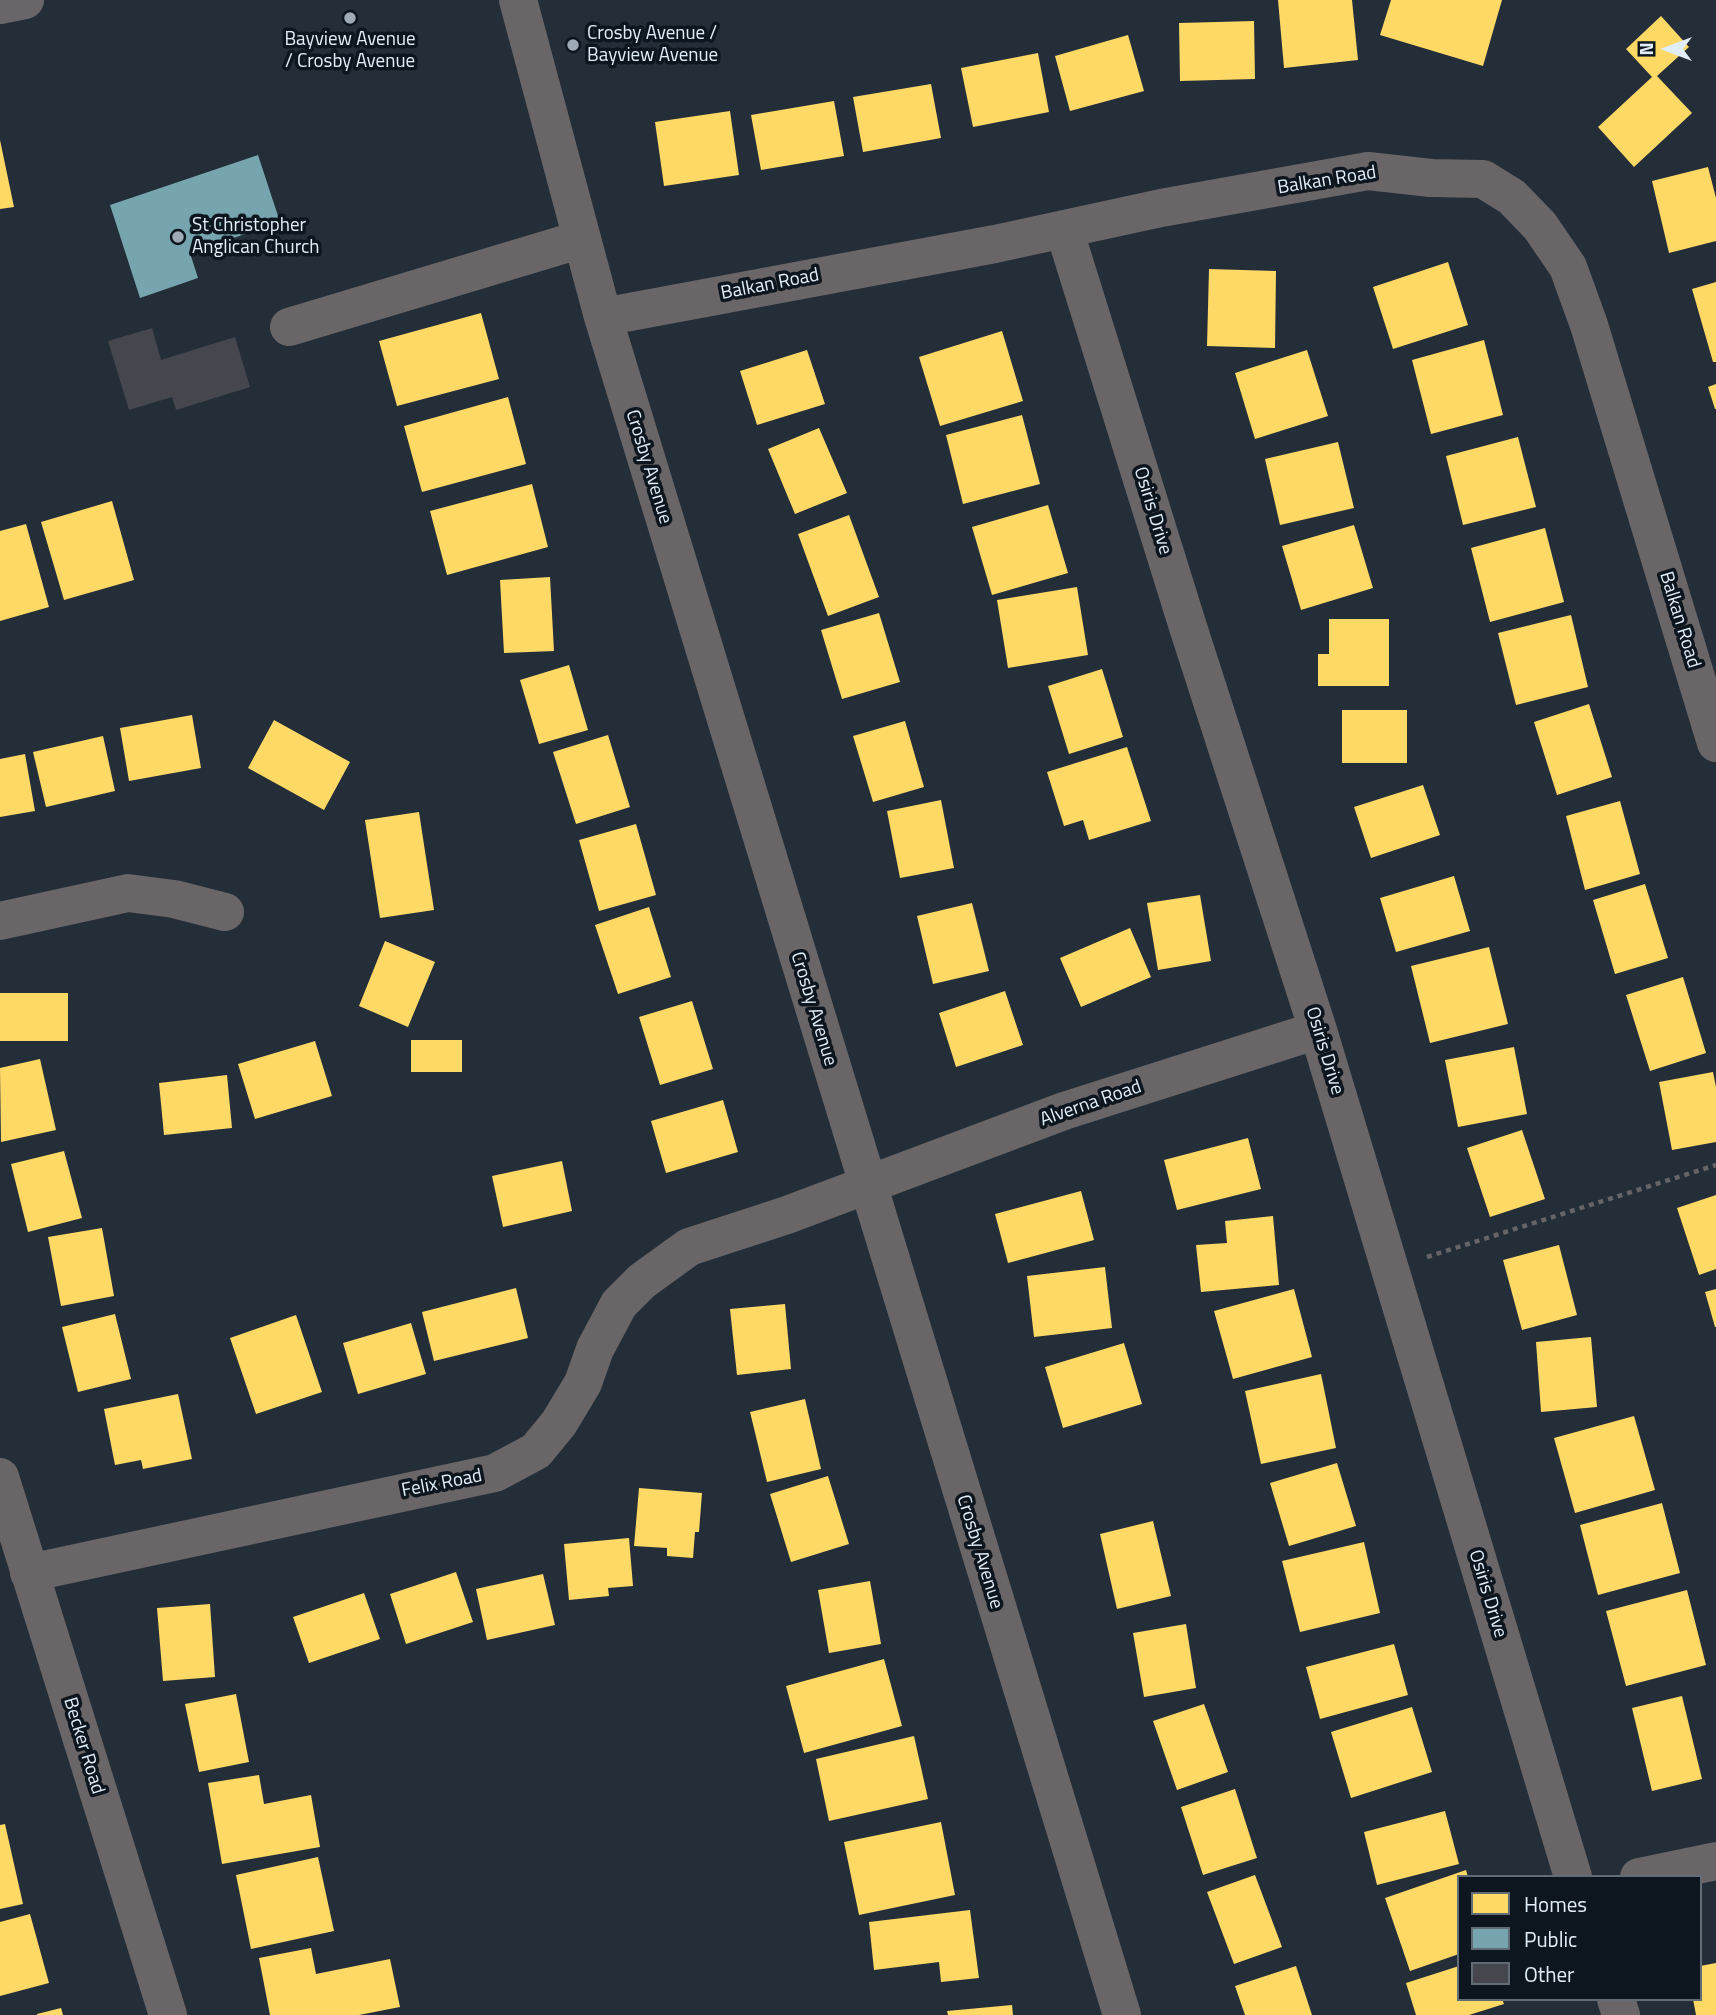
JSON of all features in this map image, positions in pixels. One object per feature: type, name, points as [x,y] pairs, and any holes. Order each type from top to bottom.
[{"type":"main road","points":[[0,5],[25,0]]},
{"type":"street","name":"Crosby Avenue","points":[[518,0],[603,317],[1122,2015]]},
{"type":"street","name":"Balkan Road","points":[[603,317],[995,244],[1161,208],[1368,171],[1483,180],[1512,197],[1540,226],[1568,267],[1585,313],[1716,743]]},
{"type":"street","name":"Osiris Drive","points":[[1064,229],[1188,627],[1318,1030],[1572,1875]]},
{"type":"street","points":[[289,327],[582,239]]},
{"type":"street","points":[[0,921],[128,893],[174,899],[225,912]]},
{"type":"street","name":"Alverna Road","points":[[867,1186],[1064,1111],[1318,1030]]},
{"type":"street","name":"Felix Road","points":[[29,1573],[495,1473],[536,1451],[559,1423],[583,1383],[595,1349],[619,1304],[642,1281],[689,1247],[867,1186]]},
{"type":"street","name":"Becker Road","points":[[0,1477],[168,2015]]},
{"type":"street","points":[[1649,1875],[1716,1861]]},
{"type":"path","points":[[1389,1269],[1716,1165]]},
{"type":"building: Homes","points":[[1278,0],[1352,0],[1358,60],[1284,68]]},
{"type":"building: Homes","points":[[1391,0],[1502,0],[1483,66],[1380,35]]},
{"type":"building: Homes","points":[[1661,16],[1689,47],[1657,76],[1692,113],[1634,167],[1598,127],[1652,77],[1626,49]]},
{"type":"building: Homes","points":[[1254,21],[1255,79],[1180,81],[1179,23]]},
{"type":"building: Homes","points":[[1128,35],[1144,91],[1070,111],[1055,56]]},
{"type":"building: Homes","points":[[1038,53],[1049,112],[973,127],[961,68]]},
{"type":"building: Homes","points":[[931,84],[941,138],[863,152],[853,97]]},
{"type":"building: Homes","points":[[834,101],[844,156],[761,170],[751,115]]},
{"type":"building: Homes","points":[[730,111],[739,175],[664,186],[655,122]]},
{"type":"building: Homes","points":[[0,140],[14,207],[0,209]]},
{"type":"building: Homes","points":[[1708,167],[1716,198],[1716,241],[1669,253],[1652,181]]},
{"type":"building: Homes","points":[[1448,262],[1468,325],[1393,349],[1373,287]]},
{"type":"building: Homes","points":[[1209,269],[1276,271],[1275,348],[1207,346]]},
{"type":"building: Homes","points":[[1716,282],[1716,362],[1713,362],[1692,289]]},
{"type":"building: Homes","points":[[481,313],[499,379],[397,406],[379,341]]},
{"type":"building: Homes","points":[[1002,331],[1023,401],[940,426],[919,357]]},
{"type":"building: Homes","points":[[1484,340],[1503,415],[1431,434],[1412,360]]},
{"type":"building: Homes","points":[[807,350],[825,404],[757,425],[740,371]]},
{"type":"building: Homes","points":[[1307,350],[1328,416],[1255,439],[1235,373]]},
{"type":"building: Homes","points":[[1716,384],[1716,409],[1715,409],[1708,387]]},
{"type":"building: Homes","points":[[508,397],[526,464],[422,492],[404,426]]},
{"type":"building: Homes","points":[[1022,415],[1040,484],[963,504],[946,435]]},
{"type":"building: Homes","points":[[819,428],[847,493],[795,514],[768,449]]},
{"type":"building: Homes","points":[[1518,437],[1536,507],[1463,525],[1446,456]]},
{"type":"building: Homes","points":[[1338,442],[1354,508],[1280,525],[1265,459]]},
{"type":"building: Homes","points":[[532,484],[548,547],[447,575],[430,511]]},
{"type":"building: Homes","points":[[112,501],[134,580],[64,600],[41,522]]},
{"type":"building: Homes","points":[[1048,505],[1068,573],[992,595],[972,527]]},
{"type":"building: Homes","points":[[849,515],[879,597],[828,616],[798,534]]},
{"type":"building: Homes","points":[[26,524],[49,607],[0,621],[0,531]]},
{"type":"building: Homes","points":[[1354,525],[1373,588],[1301,610],[1282,546]]},
{"type":"building: Homes","points":[[1545,528],[1564,602],[1490,622],[1471,548]]},
{"type":"building: Homes","points":[[550,577],[554,651],[504,653],[500,580]]},
{"type":"building: Homes","points":[[1077,587],[1088,655],[1008,668],[997,600]]},
{"type":"building: Homes","points":[[879,613],[900,682],[842,699],[821,630]]},
{"type":"building: Homes","points":[[1571,615],[1588,687],[1516,705],[1498,633]]},
{"type":"building: Homes","points":[[1329,619],[1389,619],[1389,686],[1318,686],[1318,654],[1329,654]]},
{"type":"building: Homes","points":[[569,665],[588,730],[539,744],[520,680]]},
{"type":"building: Homes","points":[[1102,669],[1123,737],[1069,754],[1048,686]]},
{"type":"building: Homes","points":[[1589,704],[1612,777],[1557,795],[1534,722]]},
{"type":"building: Homes","points":[[1342,710],[1407,710],[1407,763],[1342,763]]},
{"type":"building: Homes","points":[[192,715],[201,768],[129,781],[120,728]]},
{"type":"building: Homes","points":[[274,720],[350,762],[324,810],[248,768]]},
{"type":"building: Homes","points":[[905,721],[924,787],[873,802],[853,736]]},
{"type":"building: Homes","points":[[608,735],[630,807],[576,824],[553,752]]},
{"type":"building: Homes","points":[[103,736],[115,791],[46,807],[33,752]]},
{"type":"building: Homes","points":[[1127,747],[1151,821],[1089,840],[1083,820],[1064,826],[1047,772]]},
{"type":"building: Homes","points":[[25,754],[35,811],[0,817],[0,759]]},
{"type":"building: Homes","points":[[1423,785],[1440,835],[1371,858],[1354,807]]},
{"type":"building: Homes","points":[[941,800],[954,868],[900,878],[887,811]]},
{"type":"building: Homes","points":[[1620,801],[1640,874],[1585,890],[1566,816]]},
{"type":"building: Homes","points":[[419,812],[434,910],[380,918],[365,820]]},
{"type":"building: Homes","points":[[636,824],[656,895],[599,911],[579,840]]},
{"type":"building: Homes","points":[[1454,876],[1470,931],[1396,952],[1380,898]]},
{"type":"building: Homes","points":[[1645,884],[1668,958],[1615,974],[1593,900]]},
{"type":"building: Homes","points":[[1200,895],[1211,961],[1158,970],[1147,903]]},
{"type":"building: Homes","points":[[972,903],[989,971],[933,984],[917,916]]},
{"type":"building: Homes","points":[[649,907],[671,977],[618,994],[595,925]]},
{"type":"building: Homes","points":[[1130,928],[1151,977],[1081,1007],[1060,958]]},
{"type":"building: Homes","points":[[385,941],[435,962],[408,1027],[359,1006]]},
{"type":"building: Homes","points":[[1489,947],[1508,1024],[1430,1043],[1411,966]]},
{"type":"building: Homes","points":[[1683,977],[1706,1053],[1650,1071],[1626,995]]},
{"type":"building: Homes","points":[[1005,991],[1023,1045],[956,1067],[939,1013]]},
{"type":"building: Homes","points":[[0,993],[68,993],[68,1041],[0,1041]]},
{"type":"building: Homes","points":[[692,1001],[713,1069],[660,1085],[639,1017]]},
{"type":"building: Homes","points":[[411,1040],[462,1040],[462,1072],[411,1072]]},
{"type":"building: Homes","points":[[315,1041],[332,1096],[255,1119],[238,1064]]},
{"type":"building: Homes","points":[[1514,1047],[1527,1114],[1458,1127],[1445,1060]]},
{"type":"building: Homes","points":[[40,1059],[56,1130],[1,1142],[0,1068]]},
{"type":"building: Homes","points":[[1713,1072],[1716,1087],[1716,1142],[1672,1150],[1659,1082]]},
{"type":"building: Homes","points":[[227,1075],[232,1128],[164,1135],[159,1083]]},
{"type":"building: Homes","points":[[723,1100],[738,1152],[666,1173],[651,1121]]},
{"type":"building: Homes","points":[[1522,1130],[1545,1199],[1490,1217],[1467,1148]]},
{"type":"building: Homes","points":[[1248,1138],[1261,1189],[1177,1210],[1164,1160]]},
{"type":"building: Homes","points":[[64,1151],[82,1218],[28,1232],[11,1164]]},
{"type":"building: Homes","points":[[562,1161],[572,1211],[503,1227],[492,1176]]},
{"type":"building: Homes","points":[[1081,1191],[1094,1240],[1008,1263],[995,1214]]},
{"type":"building: Homes","points":[[1716,1195],[1716,1269],[1699,1275],[1677,1208]]},
{"type":"building: Homes","points":[[1273,1216],[1279,1285],[1201,1292],[1196,1245],[1227,1243],[1225,1221]]},
{"type":"building: Homes","points":[[102,1228],[114,1296],[61,1306],[48,1237]]},
{"type":"building: Homes","points":[[1559,1245],[1577,1315],[1522,1330],[1503,1260]]},
{"type":"building: Homes","points":[[1105,1267],[1112,1328],[1034,1337],[1027,1276]]},
{"type":"building: Homes","points":[[516,1288],[528,1338],[434,1361],[422,1312]]},
{"type":"building: Homes","points":[[1294,1289],[1312,1357],[1233,1379],[1214,1311]]},
{"type":"building: Homes","points":[[1716,1289],[1716,1327],[1715,1327],[1705,1292]]},
{"type":"building: Homes","points":[[785,1304],[791,1369],[737,1375],[730,1309]]},
{"type":"building: Homes","points":[[115,1314],[131,1379],[78,1392],[62,1327]]},
{"type":"building: Homes","points":[[296,1315],[322,1392],[256,1414],[230,1338]]},
{"type":"building: Homes","points":[[411,1323],[426,1374],[358,1394],[343,1343]]},
{"type":"building: Homes","points":[[1591,1337],[1597,1407],[1541,1412],[1536,1342]]},
{"type":"building: Homes","points":[[1124,1343],[1142,1404],[1063,1428],[1045,1367]]},
{"type":"building: Homes","points":[[1321,1374],[1336,1448],[1261,1464],[1245,1391]]},
{"type":"building: Homes","points":[[178,1394],[192,1459],[143,1469],[141,1460],[115,1465],[104,1409]]},
{"type":"building: Homes","points":[[805,1399],[821,1469],[767,1482],[750,1412]]},
{"type":"building: Homes","points":[[1634,1416],[1655,1490],[1575,1513],[1554,1438]]},
{"type":"building: Homes","points":[[1337,1463],[1356,1526],[1289,1546],[1270,1483]]},
{"type":"building: Homes","points":[[828,1476],[849,1544],[791,1562],[770,1494]]},
{"type":"building: Homes","points":[[639,1488],[702,1493],[699,1532],[695,1532],[693,1558],[667,1556],[667,1548],[634,1546]]},
{"type":"building: Homes","points":[[1662,1503],[1680,1573],[1598,1595],[1580,1525]]},
{"type":"building: Homes","points":[[1153,1521],[1171,1596],[1117,1609],[1100,1534]]},
{"type":"building: Homes","points":[[629,1538],[633,1586],[608,1588],[609,1596],[569,1600],[564,1544]]},
{"type":"building: Homes","points":[[1364,1542],[1380,1613],[1300,1632],[1282,1561]]},
{"type":"building: Homes","points":[[456,1572],[473,1622],[406,1644],[390,1594]]},
{"type":"building: Homes","points":[[543,1574],[555,1625],[487,1640],[476,1589]]},
{"type":"building: Homes","points":[[870,1581],[881,1644],[829,1653],[818,1590]]},
{"type":"building: Homes","points":[[1687,1590],[1706,1665],[1626,1686],[1606,1611]]},
{"type":"building: Homes","points":[[364,1593],[380,1639],[309,1663],[293,1617]]},
{"type":"building: Homes","points":[[210,1604],[215,1677],[163,1681],[157,1608]]},
{"type":"building: Homes","points":[[1186,1624],[1196,1688],[1144,1697],[1133,1633]]},
{"type":"building: Homes","points":[[1394,1644],[1408,1695],[1320,1719],[1306,1667]]},
{"type":"building: Homes","points":[[884,1659],[902,1726],[804,1753],[786,1686]]},
{"type":"building: Homes","points":[[236,1694],[249,1762],[199,1772],[185,1704]]},
{"type":"building: Homes","points":[[1682,1696],[1702,1779],[1652,1791],[1632,1708]]},
{"type":"building: Homes","points":[[1204,1704],[1228,1772],[1177,1790],[1153,1721]]},
{"type":"building: Homes","points":[[1412,1707],[1432,1772],[1351,1798],[1331,1732]]},
{"type":"building: Homes","points":[[914,1736],[928,1799],[829,1821],[816,1759]]},
{"type":"building: Homes","points":[[259,1775],[264,1804],[311,1795],[320,1847],[222,1864],[208,1783]]},
{"type":"building: Homes","points":[[1235,1789],[1257,1858],[1203,1875],[1181,1807]]},
{"type":"building: Homes","points":[[1445,1811],[1459,1864],[1377,1885],[1364,1832]]},
{"type":"building: Homes","points":[[941,1822],[955,1895],[859,1915],[844,1842]]},
{"type":"building: Homes","points":[[5,1824],[23,1904],[0,1909],[0,1825]]},
{"type":"building: Homes","points":[[318,1857],[334,1931],[251,1949],[236,1875]]},
{"type":"building: Homes","points":[[1466,1870],[1467,1875],[1457,1875],[1457,1955],[1410,1971],[1385,1898]]},
{"type":"building: Homes","points":[[1255,1875],[1282,1947],[1234,1964],[1207,1892]]},
{"type":"building: Homes","points":[[970,1910],[979,1978],[941,1982],[939,1962],[874,1970],[869,1922]]},
{"type":"building: Homes","points":[[30,1914],[49,1983],[0,1996],[0,1922]]},
{"type":"building: Homes","points":[[311,1948],[316,1974],[390,1959],[400,2007],[359,2015],[270,2015],[259,1958]]},
{"type":"building: Homes","points":[[1716,1963],[1716,2015],[1696,2015],[1693,2001],[1702,2001],[1702,1966]]},
{"type":"building: Homes","points":[[1296,1966],[1312,2015],[1245,2015],[1235,1986]]},
{"type":"building: Homes","points":[[1457,1967],[1457,2001],[1503,2001],[1504,2004],[1469,2015],[1416,2015],[1406,1983]]},
{"type":"building: Homes","points":[[1012,2005],[1013,2015],[948,2015],[947,2011]]},
{"type":"building: Homes","points":[[61,2008],[63,2015],[37,2015],[37,2014]]},
{"type":"building: Public","name":"St Christopher Anglican Church","points":[[258,155],[280,222],[190,253],[198,278],[140,298],[110,205]]},
{"type":"building: Other","points":[[152,328],[161,360],[235,337],[250,387],[176,410],[172,397],[129,410],[108,341]]},
{"type":"place","name":"Bayview Avenue / Crosby Avenue","points":[[350,18]]},
{"type":"place","name":"Crosby Avenue / Bayview Avenue","points":[[573,45]]},
{"type":"place","name":"St Christopher Anglican Church","points":[[178,237]]}]
